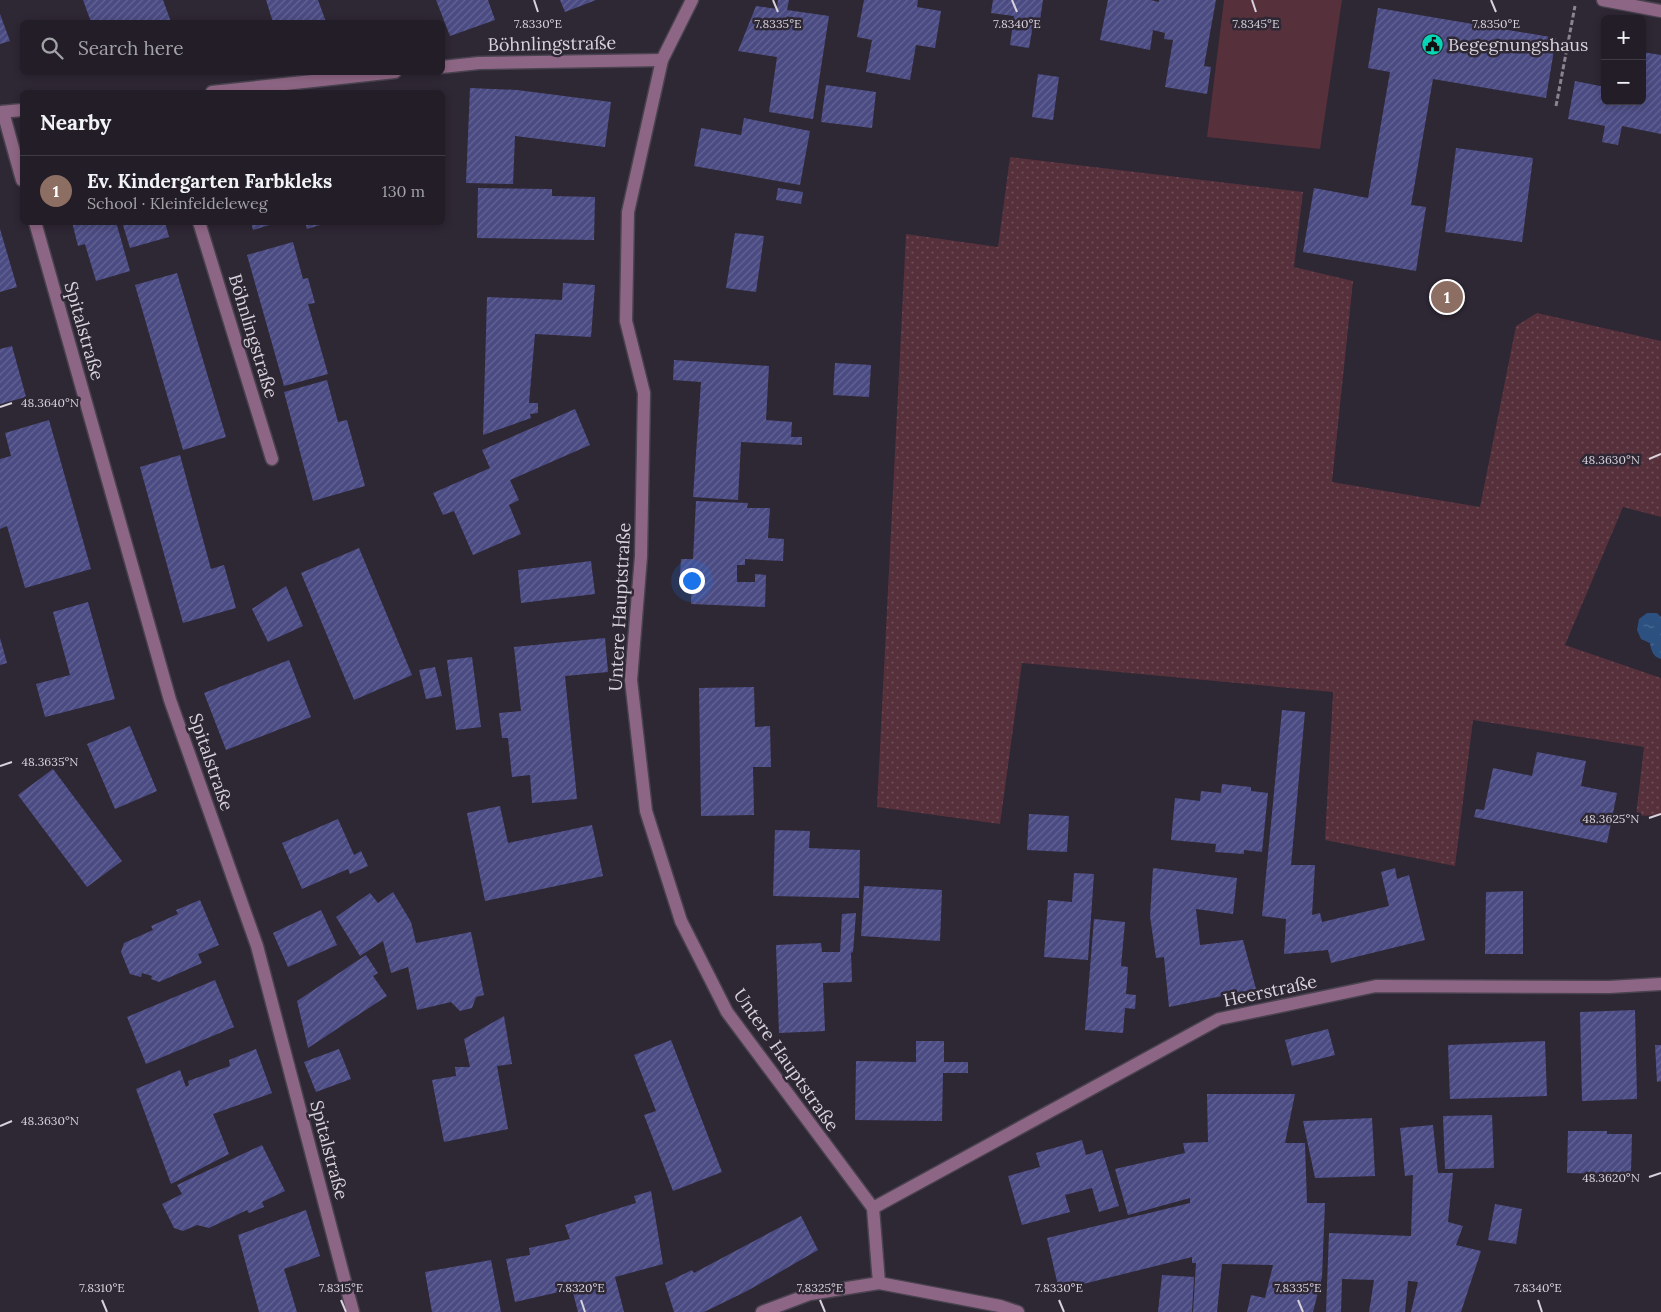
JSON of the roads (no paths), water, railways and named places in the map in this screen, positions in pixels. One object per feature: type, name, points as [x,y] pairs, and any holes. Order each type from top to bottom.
[{"type":"street","name":"Untere Hauptstraße","points":[[692,0],[662,60],[628,212],[626,321],[644,393],[640,556],[631,680],[646,811],[681,921],[727,1012],[873,1208]]},
{"type":"street","points":[[1603,0],[1661,11]]},
{"type":"street","name":"Böhnlingstraße","points":[[445,67],[479,63],[662,60]]},
{"type":"street","points":[[230,90],[368,75]]},
{"type":"street","points":[[20,110],[2,112],[20,173]]},
{"type":"street","name":"Spitalstraße","points":[[36,225],[170,700],[257,946],[353,1312]]},
{"type":"street","name":"Böhnlingstraße","points":[[201,225],[272,459]]},
{"type":"street","name":"Heerstraße","points":[[873,1208],[1219,1019],[1376,986],[1609,987],[1661,984]]},
{"type":"street","points":[[873,1208],[878,1284]]},
{"type":"street","points":[[762,1312],[810,1294],[878,1284],[1000,1306],[1018,1312]]},
{"type":"water","points":[[1647,613],[1657,613],[1661,617],[1661,659],[1654,655],[1650,643],[1641,639],[1637,630],[1639,619]]},
{"type":"place","name":"Begegnungshaus","points":[[1432,45]]},
{"type":"place","name":"Ev. Kindergarten Farbkleks","points":[[1447,297]]}]
